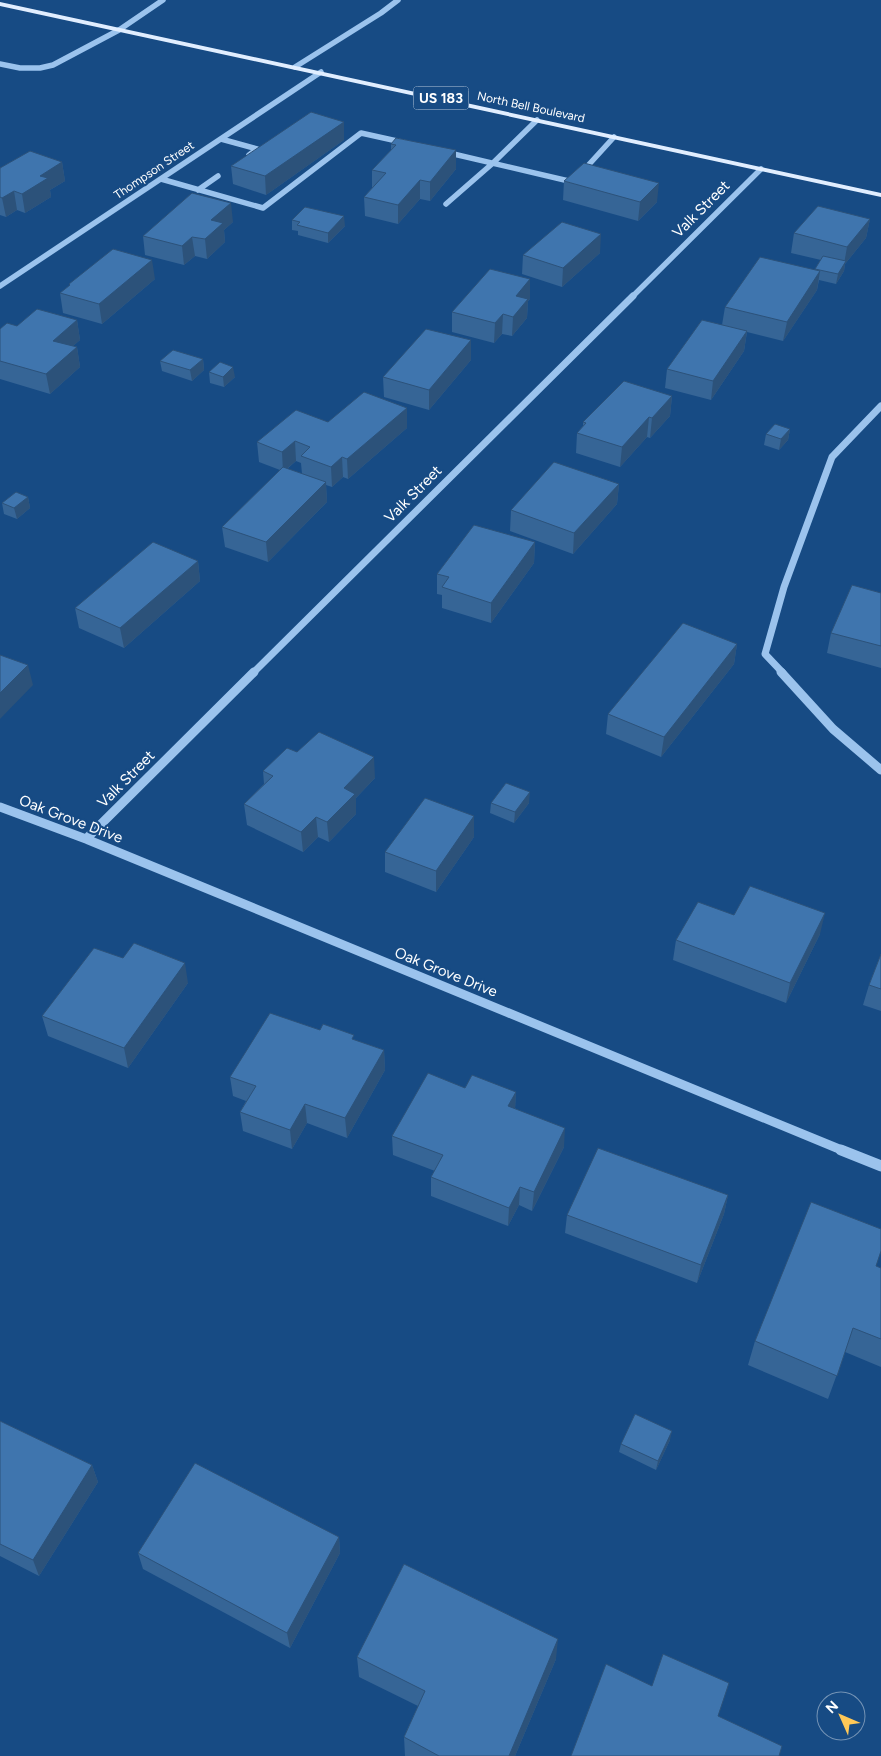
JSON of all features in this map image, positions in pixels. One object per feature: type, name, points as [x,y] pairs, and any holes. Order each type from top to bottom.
[{"type":"main road","name":"North Bell Boulevard","points":[[0,4],[321,72],[881,195]]},
{"type":"street","points":[[0,64],[20,68],[40,68],[53,65],[119,30],[163,0]]},
{"type":"street","name":"Thompson Street","points":[[0,286],[321,72]]},
{"type":"street","points":[[446,204],[493,163],[536,120]]},
{"type":"street","points":[[161,179],[263,208],[361,133],[408,144]]},
{"type":"street","points":[[436,150],[573,182],[614,137]]},
{"type":"street","points":[[221,139],[257,149],[243,160]]},
{"type":"street","name":"Valk Street","points":[[86,838],[761,169]]},
{"type":"street","points":[[198,190],[218,176]]},
{"type":"street","points":[[881,406],[832,457],[784,587],[765,654],[832,729],[881,770]]},
{"type":"street","name":"Oak Grove Drive","points":[[0,807],[86,838],[881,1166]]},
{"type":"lane","points":[[295,67],[381,13],[398,0]]},
{"type":"building","points":[[311,112],[344,122],[265,176],[231,166]]},
{"type":"building","points":[[396,138],[456,150],[430,182],[420,180],[398,205],[364,197],[386,173],[372,170],[396,145],[391,144]]},
{"type":"building","points":[[30,151],[62,162],[40,176],[48,178],[22,194],[14,191],[2,198],[0,197],[0,168]]},
{"type":"building","points":[[584,163],[659,183],[640,202],[564,181]]},
{"type":"building","points":[[192,193],[231,203],[211,220],[223,223],[205,239],[192,237],[182,246],[143,236]]},
{"type":"building","points":[[818,206],[870,219],[847,247],[794,233]]},
{"type":"building","points":[[305,207],[344,216],[328,233],[297,225],[300,222],[292,220]]},
{"type":"building","points":[[562,222],[601,234],[563,268],[523,255]]},
{"type":"building","points":[[113,249],[152,260],[99,304],[60,293],[69,284]]},
{"type":"building","points":[[823,256],[846,261],[838,274],[815,269]]},
{"type":"building","points":[[760,257],[820,271],[787,322],[725,307]]},
{"type":"building","points":[[490,269],[530,279],[516,296],[528,299],[513,317],[503,314],[495,323],[452,312]]},
{"type":"building","points":[[37,309],[77,320],[53,341],[77,347],[46,374],[0,361],[0,329],[7,323],[17,326]]},
{"type":"building","points":[[702,320],[747,331],[713,381],[667,369]]},
{"type":"building","points":[[426,329],[471,340],[429,390],[383,377]]},
{"type":"building","points":[[173,350],[203,359],[190,370],[160,361]]},
{"type":"building","points":[[220,362],[233,367],[223,377],[209,372]]},
{"type":"building","points":[[624,381],[672,396],[652,418],[649,417],[622,447],[577,433],[586,423],[583,422]]},
{"type":"building","points":[[364,392],[407,408],[347,459],[342,457],[331,467],[301,456],[310,447],[295,441],[282,452],[257,442],[296,410],[328,422]]},
{"type":"building","points":[[775,424],[790,429],[781,439],[766,434]]},
{"type":"building","points":[[554,462],[619,484],[574,533],[511,510]]},
{"type":"building","points":[[283,467],[326,482],[266,542],[222,527]]},
{"type":"building","points":[[16,492],[28,497],[14,508],[2,503]]},
{"type":"building","points":[[474,525],[535,542],[491,603],[442,587],[449,577],[437,574]]},
{"type":"building","points":[[153,542],[198,561],[120,628],[75,608]]},
{"type":"building","points":[[852,585],[881,593],[881,646],[831,633]]},
{"type":"building","points":[[683,623],[737,644],[664,737],[608,714]]},
{"type":"building","points":[[0,655],[28,665],[0,693]]},
{"type":"building","points":[[319,732],[374,757],[344,788],[355,794],[327,822],[316,817],[301,832],[244,804],[273,776],[263,771],[287,748],[297,752]]},
{"type":"building","points":[[506,783],[530,792],[515,812],[491,803]]},
{"type":"building","points":[[425,798],[474,816],[436,871],[385,852]]},
{"type":"building","points":[[750,886],[825,913],[790,983],[676,940],[698,902],[734,915]]},
{"type":"building","points":[[134,943],[185,963],[124,1048],[42,1016],[94,948],[123,958]]},
{"type":"building","points":[[881,954],[881,989],[869,985]]},
{"type":"building","points":[[270,1013],[320,1030],[323,1024],[354,1035],[352,1039],[384,1050],[345,1118],[305,1104],[290,1130],[240,1112],[256,1086],[230,1077]]},
{"type":"building","points":[[428,1073],[465,1088],[472,1075],[516,1092],[508,1106],[565,1128],[534,1192],[520,1187],[509,1208],[431,1177],[443,1155],[392,1136]]},
{"type":"building","points":[[598,1148],[728,1195],[701,1265],[567,1215]]},
{"type":"building","points":[[811,1202],[881,1229],[881,1251],[876,1266],[881,1268],[881,1339],[853,1328],[837,1376],[755,1341]]},
{"type":"building","points":[[635,1414],[672,1431],[658,1461],[621,1444]]},
{"type":"building","points":[[0,1421],[92,1465],[33,1560],[0,1544]]},
{"type":"building","points":[[195,1463],[339,1537],[287,1633],[138,1553]]},
{"type":"building","points":[[404,1564],[558,1639],[509,1756],[439,1756],[404,1737],[425,1691],[357,1657]]},
{"type":"building","points":[[663,1654],[729,1683],[718,1716],[782,1746],[779,1756],[571,1756],[606,1664],[652,1686]]}]
